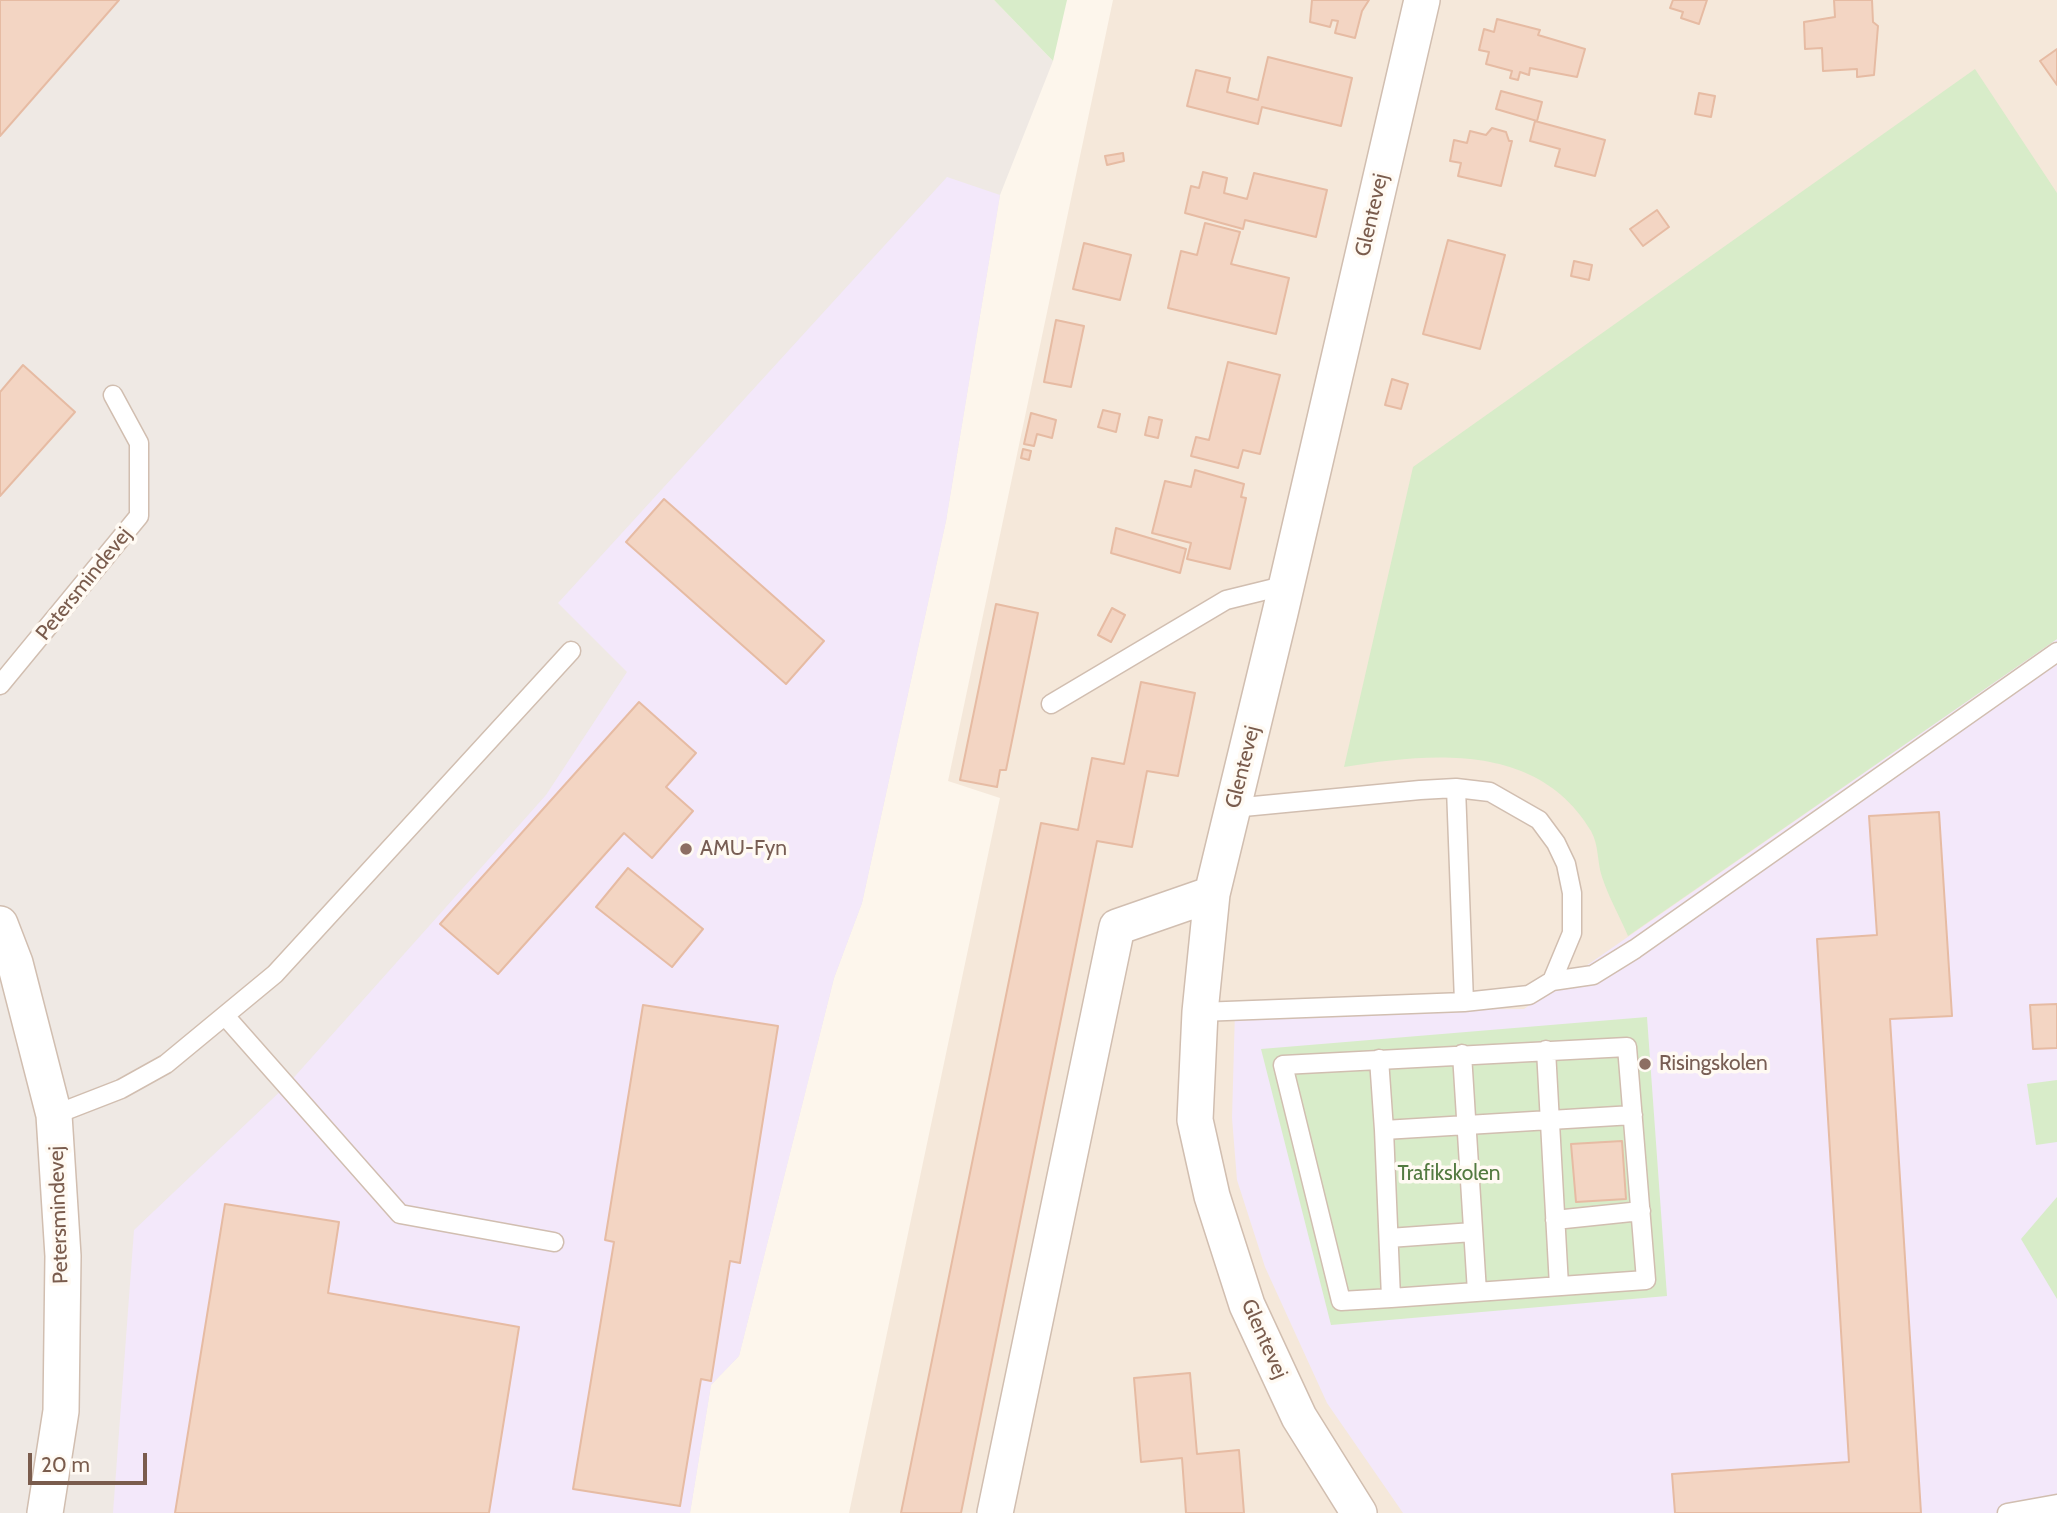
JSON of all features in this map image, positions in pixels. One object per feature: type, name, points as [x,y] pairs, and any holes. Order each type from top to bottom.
[{"type":"street","name":"Glentevej","points":[[1359,1513],[1299,1417],[1247,1305],[1212,1196],[1195,1121],[1200,1012],[1212,894],[1287,585],[1422,0]]},
{"type":"street","points":[[995,1513],[1116,927],[1212,894]]},
{"type":"street","name":"Petersmindevej","points":[[0,923],[15,963],[54,1115],[63,1256],[61,1411],[45,1513]]},
{"type":"lane","name":"Petersmindevej","points":[[0,685],[139,516],[139,443],[113,395]]},
{"type":"lane","points":[[1051,704],[1226,600],[1287,585]]},
{"type":"lane","points":[[54,1115],[121,1089],[166,1064],[275,974],[570,651]]},
{"type":"lane","points":[[1200,1012],[1464,1002],[1529,995],[1552,981],[1593,975],[1635,949],[2057,652]]},
{"type":"lane","points":[[1456,788],[1464,1002]]},
{"type":"lane","points":[[1233,808],[1456,788],[1490,792],[1516,804],[1539,820],[1556,843],[1566,864],[1572,892],[1572,933],[1552,981]]},
{"type":"lane","points":[[226,1017],[400,1214],[554,1242]]},
{"type":"lane","points":[[1627,1047],[1646,1280],[1341,1301],[1283,1065],[1546,1050],[1627,1047]]},
{"type":"lane","points":[[1546,1050],[1559,1286]]},
{"type":"lane","points":[[1462,1054],[1477,1292]]},
{"type":"lane","points":[[1379,1059],[1391,1298]]},
{"type":"lane","points":[[1384,1130],[1633,1115]]},
{"type":"lane","points":[[1555,1220],[1641,1211]]},
{"type":"lane","points":[[1389,1238],[1473,1232]]},
{"type":"lane","points":[[2007,1513],[2057,1504]]},
{"type":"shaded area","points":[[0,0],[994,0],[1053,61],[1000,195],[946,521],[862,903],[834,978],[739,1356],[711,1385],[690,1513],[0,1513]]},
{"type":"shaded area","points":[[1113,0],[2057,0],[2057,1513],[849,1513],[1000,798],[948,781]]},
{"type":"shaded area","name":"AMU-Fyn","points":[[947,177],[1000,195],[946,521],[862,903],[834,978],[739,1356],[711,1385],[690,1513],[113,1513],[134,1230],[288,1084],[546,795],[627,672],[558,603]]},
{"type":"shaded area","name":"Risingskolen","points":[[2057,639],[2057,1513],[1403,1513],[1327,1403],[1265,1267],[1237,1180],[1232,1118],[1235,1011],[1524,1009]]},
{"type":"green space","points":[[994,0],[1067,0],[1053,61]]},
{"type":"green space","points":[[1975,69],[2057,193],[2057,639],[1628,936],[1602,877],[1591,831],[1569,802],[1542,781],[1512,768],[1480,760],[1412,759],[1344,767],[1413,467]]},
{"type":"green space","name":"Trafikskolen","points":[[1647,1017],[1667,1296],[1331,1325],[1261,1049]]},
{"type":"green space","points":[[2057,1080],[2057,1142],[2036,1145],[2027,1084]]},
{"type":"green space","points":[[2057,1197],[2057,1299],[2021,1239]]},
{"type":"building","points":[[0,0],[119,0],[0,136]]},
{"type":"building","points":[[1312,0],[1369,0],[1362,11],[1355,38],[1335,33],[1338,21],[1332,20],[1330,27],[1310,22]]},
{"type":"building","points":[[1673,0],[1707,0],[1699,24],[1681,18],[1683,12],[1670,8]]},
{"type":"building","points":[[1834,0],[1872,0],[1873,22],[1878,26],[1874,75],[1857,77],[1857,69],[1823,71],[1822,48],[1805,49],[1804,22],[1835,17]]},
{"type":"building","points":[[1497,19],[1540,30],[1538,35],[1585,49],[1577,77],[1530,68],[1529,75],[1520,72],[1518,80],[1510,78],[1512,71],[1486,64],[1489,52],[1479,50],[1484,29],[1494,32]]},
{"type":"building","points":[[2057,49],[2057,85],[2040,61]]},
{"type":"building","points":[[1268,57],[1352,78],[1341,126],[1262,107],[1258,124],[1187,106],[1196,70],[1230,78],[1227,92],[1258,100]]},
{"type":"building","points":[[1501,91],[1542,102],[1537,121],[1496,109]]},
{"type":"building","points":[[1699,93],[1715,96],[1711,117],[1695,114]]},
{"type":"building","points":[[1535,121],[1605,140],[1595,176],[1555,166],[1560,149],[1530,141]]},
{"type":"building","points":[[1492,128],[1506,132],[1509,141],[1512,141],[1501,186],[1458,176],[1461,163],[1450,161],[1454,140],[1467,143],[1470,131],[1486,135]]},
{"type":"building","points":[[1123,153],[1124,161],[1107,165],[1105,156]]},
{"type":"building","points":[[1203,172],[1227,178],[1224,193],[1247,199],[1254,173],[1327,190],[1316,237],[1245,220],[1243,229],[1185,213],[1191,186],[1199,188]]},
{"type":"building","points":[[1657,210],[1669,227],[1643,246],[1630,229]]},
{"type":"building","points":[[1205,223],[1240,232],[1231,264],[1289,278],[1276,334],[1168,308],[1181,251],[1197,255]]},
{"type":"building","points":[[1448,240],[1505,255],[1480,349],[1423,334]]},
{"type":"building","points":[[1084,243],[1131,255],[1120,300],[1073,289]]},
{"type":"building","points":[[1574,261],[1592,265],[1589,280],[1571,276]]},
{"type":"building","points":[[1056,320],[1084,326],[1071,387],[1044,382]]},
{"type":"building","points":[[1228,362],[1280,375],[1260,454],[1243,450],[1238,468],[1191,456],[1196,437],[1209,440]]},
{"type":"building","points":[[23,365],[75,412],[0,496],[0,392]]},
{"type":"building","points":[[1392,379],[1408,384],[1401,409],[1385,405]]},
{"type":"building","points":[[1103,410],[1120,414],[1116,432],[1098,427]]},
{"type":"building","points":[[1031,413],[1056,420],[1052,438],[1037,434],[1034,446],[1024,444]]},
{"type":"building","points":[[1149,417],[1162,420],[1158,438],[1145,435]]},
{"type":"building","points":[[1023,449],[1031,451],[1029,460],[1021,458]]},
{"type":"building","points":[[1195,470],[1244,484],[1241,497],[1246,498],[1230,569],[1187,559],[1191,543],[1152,533],[1165,481],[1191,487]]},
{"type":"building","points":[[664,499],[824,641],[786,684],[626,542]]},
{"type":"building","points":[[1116,528],[1186,549],[1180,573],[1111,553]]},
{"type":"building","points":[[996,604],[1038,613],[1006,770],[1000,770],[997,787],[960,780]]},
{"type":"building","points":[[1112,608],[1125,615],[1111,642],[1098,635]]},
{"type":"building","points":[[1141,682],[1195,693],[1178,776],[1147,771],[1132,847],[1097,841],[961,1513],[901,1513],[1041,823],[1078,830],[1092,758],[1124,764]]},
{"type":"building","points":[[639,702],[696,753],[666,787],[693,811],[652,858],[624,833],[498,974],[440,924]]},
{"type":"building","points":[[1939,812],[1952,1016],[1890,1019],[1921,1513],[1675,1513],[1672,1474],[1849,1462],[1817,939],[1877,935],[1869,816]]},
{"type":"building","points":[[628,868],[703,929],[672,967],[596,907]]},
{"type":"building","points":[[2057,1004],[2057,1048],[2033,1049],[2030,1005]]},
{"type":"building","points":[[643,1005],[778,1026],[740,1263],[730,1261],[711,1381],[701,1379],[680,1506],[573,1489],[614,1242],[605,1240]]},
{"type":"building","points":[[1622,1141],[1626,1199],[1576,1202],[1571,1144]]},
{"type":"building","points":[[225,1204],[339,1222],[328,1293],[519,1327],[489,1513],[175,1513]]},
{"type":"building","points":[[1190,1373],[1197,1454],[1239,1450],[1244,1513],[1186,1513],[1182,1458],[1141,1462],[1134,1378]]},
{"type":"place","name":"AMU-Fyn","points":[[686,849]]},
{"type":"place","name":"Risingskolen","points":[[1645,1064]]}]
